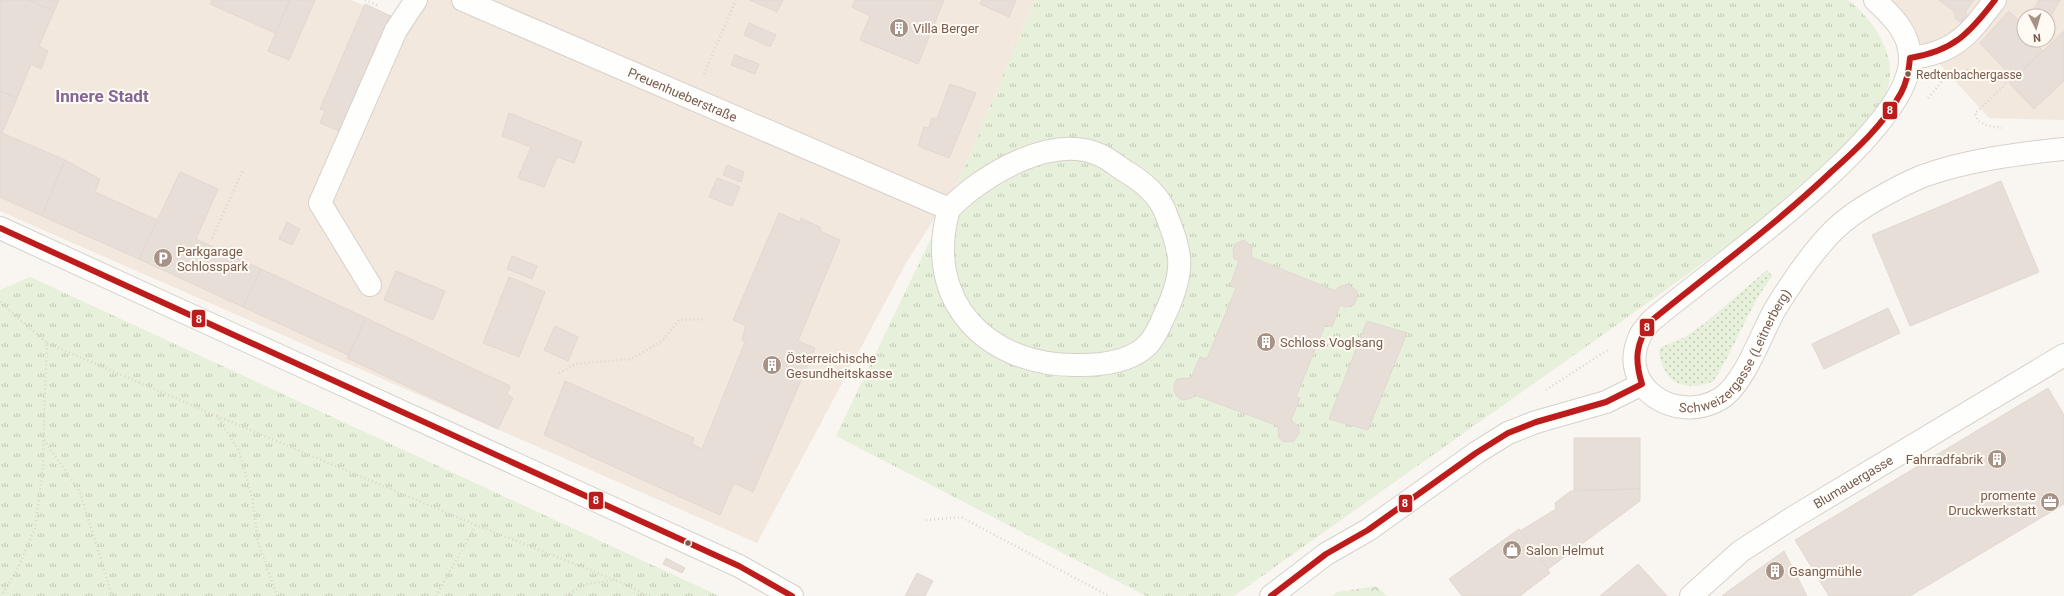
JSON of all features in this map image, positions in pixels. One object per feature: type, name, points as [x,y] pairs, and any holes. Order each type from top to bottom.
[{"type":"street","points":[[370,285],[320,203],[396,30],[416,0]]},
{"type":"street","name":"Preuenhueberstraße","points":[[463,0],[949,209]]},
{"type":"street","points":[[1271,596],[1326,554],[1368,530],[1476,453],[1508,433],[1536,422],[1606,402],[1642,384],[1635,353],[1640,336],[1651,321],[1756,239],[1815,188],[1863,142],[1888,112],[1902,92],[1908,74],[1910,58],[1908,43],[1892,16],[1875,0]]},
{"type":"street","points":[[1910,58],[1931,56],[1946,50],[1977,24],[1995,0]]},
{"type":"street","name":"Schweizergasse (Leitnerberg)","points":[[1642,384],[1654,396],[1670,406],[1690,409],[1706,406],[1722,398],[1734,386],[1744,370],[1774,312],[1792,284],[1834,230],[1860,209],[1922,176],[1988,160],[2064,149]]},
{"type":"street","points":[[1062,150],[1100,155],[1143,182],[1165,209],[1180,252],[1181,267],[1173,296],[1154,339],[1142,350],[1123,359],[1087,365],[1046,364],[1000,349],[985,338],[971,323],[957,305],[948,286],[945,274],[942,231],[949,209],[966,192],[1000,171],[1026,158],[1062,150]]},
{"type":"street","points":[[0,228],[720,557],[792,596]]},
{"type":"street","name":"Blumauergasse","points":[[1691,596],[1741,552],[1768,534],[2064,355]]},
{"type":"path","points":[[693,98],[736,0]]},
{"type":"path","points":[[1969,65],[1966,70],[1968,74],[2004,77],[2006,80],[2004,86],[1975,113],[1978,121],[1986,125],[2007,128]]},
{"type":"path","points":[[212,238],[243,170]]},
{"type":"path","points":[[0,302],[47,343],[476,525],[615,580],[650,596]]},
{"type":"path","points":[[559,373],[576,364],[631,360],[662,341],[679,320],[703,319]]},
{"type":"path","points":[[0,596],[17,570],[36,528],[44,470],[47,343]]},
{"type":"path","points":[[217,416],[239,451],[252,498],[258,542],[277,596]]},
{"type":"path","points":[[44,439],[80,492],[112,596]]},
{"type":"path","points":[[926,520],[961,517],[1109,596]]},
{"type":"path","points":[[436,596],[476,525]]},
{"type":"path","points":[[566,596],[586,584],[615,580]]},
{"type":"shaded area","points":[[0,0],[351,0],[402,22],[412,0],[1035,0],[959,180],[906,263],[757,543],[0,211]]},
{"type":"shaded area","points":[[1881,0],[2064,0],[2064,120],[1989,118]]},
{"type":"green space","points":[[1035,0],[1848,0],[1876,29],[1887,54],[1890,67],[1889,80],[1886,93],[1877,111],[1853,143],[1824,170],[1777,208],[1683,278],[1234,596],[1146,596],[836,436],[959,180]]},
{"type":"green space","points":[[1767,270],[1772,276],[1763,289],[1714,381],[1698,386],[1691,386],[1683,385],[1670,378],[1665,372],[1659,354],[1660,348],[1685,337],[1705,323]]},
{"type":"green space","points":[[30,277],[720,596],[0,596],[0,290]]},
{"type":"green space","points":[[1376,586],[1387,596],[1332,596],[1338,592]]},
{"type":"building","points":[[0,0],[28,0],[54,11],[39,46],[48,51],[41,69],[31,64],[17,98],[0,91]]},
{"type":"building","points":[[28,0],[59,0],[54,11]]},
{"type":"building","points":[[212,0],[290,0],[275,33],[210,4]]},
{"type":"building","points":[[290,0],[315,0],[289,60],[268,51]]},
{"type":"building","points":[[750,0],[783,0],[777,12]]},
{"type":"building","name":"Villa Berger","points":[[855,0],[944,0],[918,64],[860,40],[870,16],[852,7]]},
{"type":"building","points":[[982,0],[1016,0],[1009,17],[980,4]]},
{"type":"building","points":[[1939,0],[1974,0],[1966,11],[1967,18],[1960,22],[1955,18],[1955,12]]},
{"type":"building","points":[[2039,0],[2060,0],[2055,8],[2034,8]]},
{"type":"building","points":[[365,4],[393,17],[342,132],[320,123],[325,111],[320,109]]},
{"type":"building","points":[[2009,11],[2016,18],[2016,48],[2040,48],[2043,51],[2013,78],[1980,43]]},
{"type":"building","points":[[749,23],[776,35],[770,47],[744,35]]},
{"type":"building","points":[[2064,31],[2064,81],[2034,109],[2009,83],[2046,48],[2056,48],[2056,39]]},
{"type":"building","points":[[735,55],[759,64],[755,74],[731,65]]},
{"type":"building","points":[[950,84],[976,93],[949,158],[918,146],[924,127],[929,128],[932,118],[937,119]]},
{"type":"building","points":[[0,91],[17,98],[2,133],[65,160],[42,216],[0,197]]},
{"type":"building","points":[[509,113],[582,142],[574,163],[557,157],[544,187],[518,178],[531,147],[502,136]]},
{"type":"building","points":[[65,160],[100,179],[95,192],[157,220],[139,259],[42,216]]},
{"type":"building","points":[[727,165],[744,172],[741,182],[723,175]]},
{"type":"building","points":[[180,172],[218,189],[196,239],[261,269],[243,307],[139,259]]},
{"type":"building","points":[[717,178],[740,187],[732,206],[709,197]]},
{"type":"building","points":[[2001,181],[2039,272],[1910,326],[1872,235]]},
{"type":"building","name":"Österreichische Gesundheitskasse","points":[[779,213],[800,222],[801,218],[821,228],[820,231],[840,240],[798,341],[815,348],[753,492],[734,483],[720,515],[544,435],[565,381],[694,438],[692,444],[702,449],[745,342],[742,340],[746,326],[733,320]]},
{"type":"building","points":[[287,222],[300,229],[292,245],[279,239]]},
{"type":"building","name":"Schloss Voglsang","points":[[1244,240],[1252,247],[1251,257],[1336,291],[1339,287],[1348,284],[1356,290],[1358,295],[1354,305],[1345,307],[1340,305],[1332,327],[1325,325],[1296,397],[1300,398],[1291,420],[1299,427],[1299,433],[1294,441],[1284,442],[1279,438],[1278,426],[1195,395],[1192,398],[1184,400],[1178,398],[1174,391],[1174,384],[1177,379],[1191,378],[1200,357],[1207,359],[1236,288],[1230,285],[1239,261],[1234,259],[1233,249],[1235,244]]},
{"type":"building","points":[[512,256],[537,266],[532,279],[507,269]]},
{"type":"building","points":[[261,269],[366,318],[348,355],[243,307]]},
{"type":"building","points":[[396,271],[445,291],[433,320],[384,300]]},
{"type":"building","points":[[509,277],[545,292],[519,357],[483,343]]},
{"type":"building","points":[[1888,308],[1900,333],[1824,369],[1812,344]]},
{"type":"building","points":[[366,318],[510,386],[507,394],[513,398],[498,429],[347,358]]},
{"type":"building","points":[[1367,321],[1407,333],[1368,430],[1329,419]]},
{"type":"building","points":[[555,326],[578,337],[568,361],[544,350]]},
{"type":"building","name":"Fahrradfabrik","points":[[2048,388],[2064,415],[2064,504],[1910,596],[1829,596],[1795,540]]},
{"type":"building","points":[[1574,438],[1640,438],[1640,489],[1574,490]]},
{"type":"building","points":[[1640,489],[1640,501],[1548,569],[1520,531],[1556,509],[1555,503],[1571,491]]},
{"type":"building","name":"Salon Helmut","points":[[1519,529],[1550,573],[1520,596],[1462,596],[1449,579]]},
{"type":"building","name":"Gsangmühle","points":[[1784,551],[1807,596],[1722,596],[1727,592]]},
{"type":"building","points":[[666,558],[685,568],[682,573],[663,564]]},
{"type":"building","points":[[1638,564],[1667,596],[1600,596]]},
{"type":"building","points":[[917,573],[933,581],[925,596],[905,596]]},
{"type":"transit line","name":"8","points":[[1271,596],[1326,554],[1368,530],[1476,453],[1508,433],[1536,422],[1606,402],[1642,384],[1637,359],[1638,351],[1642,337],[1651,321],[1787,211],[1860,145],[1887,115],[1901,93],[1905,85],[1910,58],[1925,55],[1949,46],[1968,31],[1995,0]]},
{"type":"transit line","name":"8","points":[[0,228],[739,566],[792,596]]},
{"type":"place","name":"Villa Berger","points":[[899,28]]},
{"type":"place","name":"Redtenbachergasse","points":[[1908,74]]},
{"type":"place","name":"Parkgarage Schlosspark","points":[[163,258]]},
{"type":"place","name":"Schloss Voglsang","points":[[1266,342]]},
{"type":"place","name":"Österreichische Gesundheitskasse","points":[[772,365]]},
{"type":"place","name":"Fahrradfabrik","points":[[1997,459]]},
{"type":"place","name":"promente Druckwerkstatt","points":[[2050,502]]},
{"type":"place","name":"Salon Helmut","points":[[1512,550]]},
{"type":"place","name":"Gsangmühle","points":[[1775,571]]},
{"type":"district","name":"Innere Stadt","points":[[102,96]]}]
